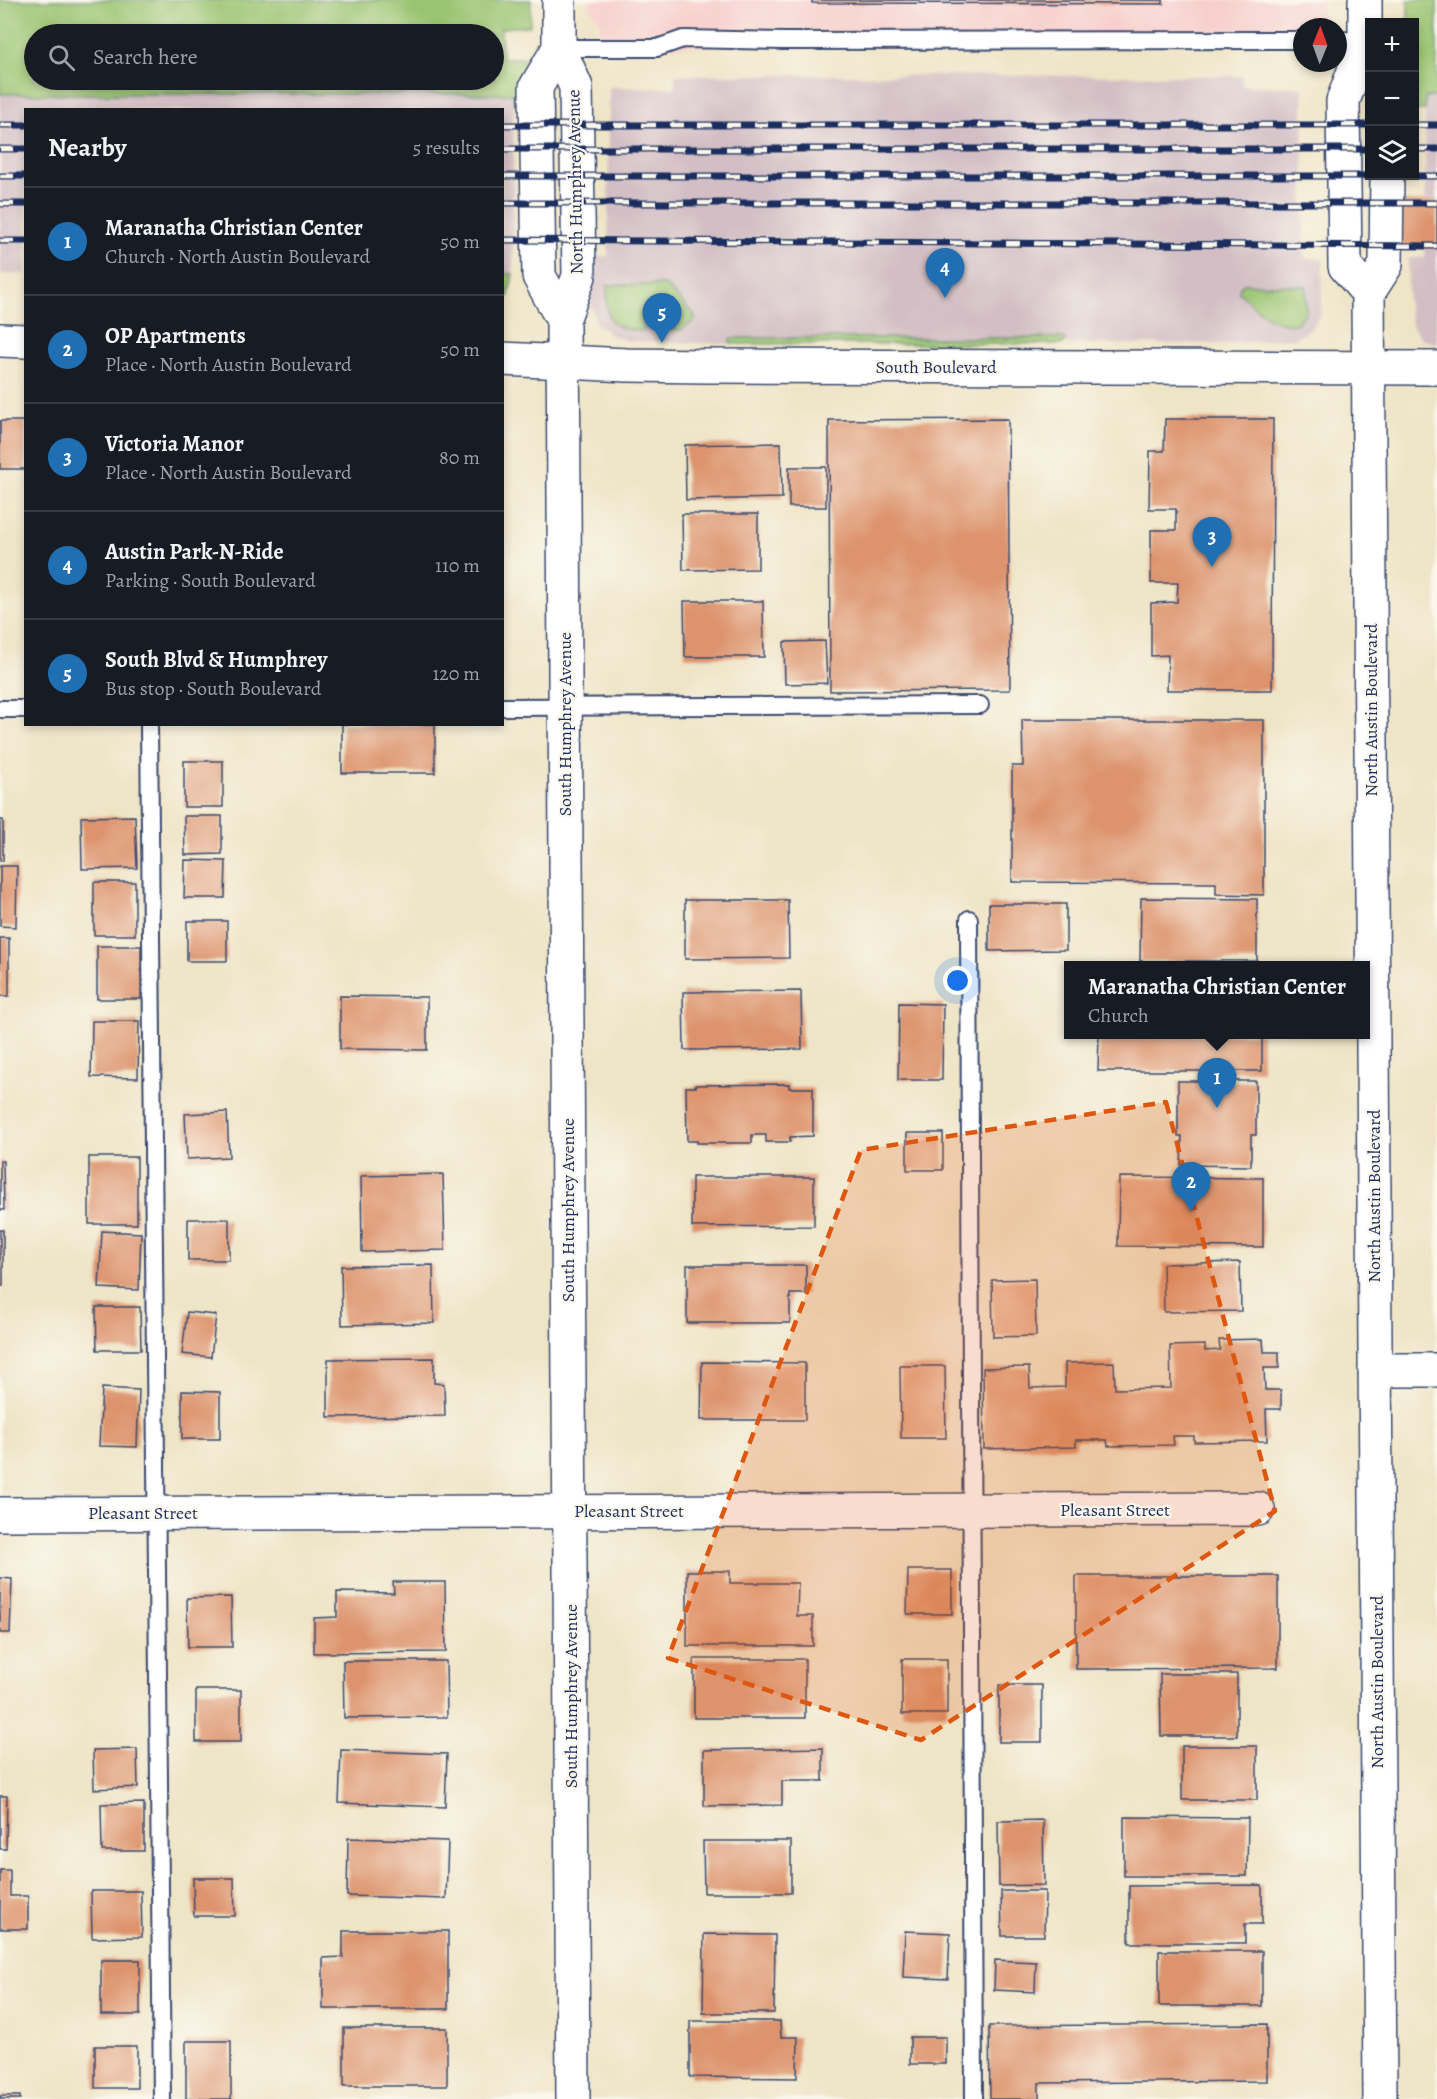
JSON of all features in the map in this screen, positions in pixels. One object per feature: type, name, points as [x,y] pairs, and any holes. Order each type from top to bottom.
[{"type":"street","name":"North Humphrey Avenue","points":[[559,0],[559,48],[576,87],[579,276],[563,320]]},
{"type":"street","points":[[1365,0],[1358,45],[1343,101],[1345,266],[1368,293],[1386,265],[1387,180]]},
{"type":"street","name":"North Austin Boulevard","points":[[1368,293],[1380,2099]]},
{"type":"street","name":"South Humphrey Avenue","points":[[563,320],[573,2099]]},
{"type":"street","points":[[0,340],[24,341]]},
{"type":"street","name":"South Boulevard","points":[[504,358],[707,366],[1437,368]]},
{"type":"street","points":[[1375,1370],[1437,1370]]},
{"type":"street","name":"Pleasant Street","points":[[0,1514],[1258,1509]]},
{"type":"lane","points":[[559,48],[657,48],[683,39],[787,41],[1293,40]]},
{"type":"lane","points":[[504,707],[980,705]]},
{"type":"lane","points":[[0,709],[24,709]]},
{"type":"lane","points":[[149,726],[162,2099]]},
{"type":"lane","points":[[969,919],[974,2099]]},
{"type":"highlighted area","points":[[1166,1102],[1275,1511],[921,1740],[668,1658],[861,1150]]},
{"type":"shaded area","points":[[588,0],[1322,0],[1322,18],[1293,18],[1293,40],[601,47],[600,22],[589,7]]},
{"type":"shaded area","points":[[675,75],[1242,76],[1242,86],[1303,87],[1304,258],[1323,259],[1321,313],[1308,331],[1295,338],[1225,344],[731,344],[629,341],[612,336],[596,323],[591,304],[592,257],[608,256],[609,87],[675,88]]},
{"type":"shaded area","points":[[0,94],[514,94],[513,274],[504,274],[504,108],[24,108],[24,274],[0,274]]},
{"type":"shaded area","points":[[1425,97],[1437,97],[1437,344],[1422,339],[1412,326],[1408,306],[1408,258],[1425,258]]},
{"type":"green space","points":[[0,0],[531,0],[530,26],[504,28],[504,24],[24,24],[24,90],[504,90],[504,58],[525,58],[529,63],[529,104],[514,104],[513,94],[0,94]]},
{"type":"green space","points":[[1408,0],[1437,0],[1437,97],[1425,97],[1425,110],[1419,110],[1419,18],[1408,18]]},
{"type":"green space","points":[[504,274],[513,274],[509,295],[504,302]]},
{"type":"green space","points":[[1244,284],[1306,286],[1306,312],[1296,324],[1271,319],[1239,292],[1240,287]]},
{"type":"green space","points":[[607,285],[665,285],[694,314],[695,320],[681,330],[657,331],[657,324],[645,323],[644,331],[622,328],[615,325],[608,314]]},
{"type":"green space","points":[[1063,338],[1066,340],[1063,344],[731,344],[730,339]]},
{"type":"building","points":[[812,0],[1163,0],[1163,4],[812,3]]},
{"type":"building","points":[[1371,201],[1437,201],[1437,248],[1371,247]]},
{"type":"building","points":[[1008,419],[1010,690],[830,691],[829,420]]},
{"type":"building","points":[[1165,419],[1273,419],[1272,690],[1167,690],[1168,655],[1151,656],[1151,603],[1177,602],[1178,583],[1151,583],[1151,530],[1176,530],[1176,509],[1149,509],[1150,451],[1164,451]]},
{"type":"building","points":[[0,421],[24,421],[24,469],[0,469]]},
{"type":"building","points":[[781,443],[782,498],[686,500],[685,445]]},
{"type":"building","points":[[789,467],[826,467],[826,507],[789,507]]},
{"type":"building","points":[[682,514],[758,514],[758,569],[683,570]]},
{"type":"building","points":[[684,601],[763,601],[764,657],[685,657]]},
{"type":"building","points":[[825,641],[827,683],[785,684],[784,642]]},
{"type":"building","points":[[1022,720],[1264,720],[1264,895],[1216,894],[1216,883],[1012,882],[1012,766],[1023,766]]},
{"type":"building","points":[[342,726],[435,726],[435,773],[342,773]]},
{"type":"building","points":[[184,761],[223,761],[223,807],[184,807]]},
{"type":"building","points":[[135,816],[137,868],[82,869],[81,817]]},
{"type":"building","points":[[184,816],[222,816],[222,854],[185,855]]},
{"type":"building","points":[[0,820],[3,820],[3,861],[0,861]]},
{"type":"building","points":[[185,860],[226,861],[225,898],[184,898]]},
{"type":"building","points":[[0,866],[17,866],[16,927],[0,926]]},
{"type":"building","points":[[94,882],[135,882],[135,935],[94,935]]},
{"type":"building","points":[[1141,898],[1257,899],[1257,961],[1140,961]]},
{"type":"building","points":[[685,900],[788,900],[789,958],[685,959]]},
{"type":"building","points":[[989,904],[1066,904],[1066,950],[989,951]]},
{"type":"building","points":[[187,921],[227,921],[227,961],[187,961]]},
{"type":"building","points":[[0,938],[9,938],[9,996],[0,996]]},
{"type":"building","points":[[97,946],[141,946],[141,999],[97,999]]},
{"type":"building","points":[[801,991],[802,1049],[684,1050],[683,992]]},
{"type":"building","points":[[340,996],[427,997],[427,1050],[340,1049]]},
{"type":"building","points":[[899,1003],[943,1004],[942,1080],[898,1080]]},
{"type":"building","points":[[92,1021],[139,1021],[138,1078],[91,1077]]},
{"type":"building","points":[[1099,1039],[1262,1039],[1262,1071],[1098,1071]]},
{"type":"building","points":[[1178,1081],[1256,1081],[1256,1135],[1251,1135],[1251,1166],[1181,1165],[1182,1136],[1178,1136]]},
{"type":"building","points":[[789,1084],[789,1088],[813,1088],[813,1136],[790,1137],[790,1142],[766,1142],[766,1135],[752,1135],[752,1143],[687,1141],[686,1087]]},
{"type":"building","points":[[227,1112],[229,1157],[187,1159],[185,1114]]},
{"type":"building","points":[[907,1133],[943,1133],[943,1170],[907,1170]]},
{"type":"building","points":[[89,1157],[137,1157],[137,1224],[89,1224]]},
{"type":"building","points":[[0,1161],[3,1161],[4,1210],[0,1210]]},
{"type":"building","points":[[443,1174],[445,1250],[362,1252],[361,1176]]},
{"type":"building","points":[[692,1177],[814,1177],[814,1226],[692,1227]]},
{"type":"building","points":[[1119,1177],[1263,1178],[1263,1247],[1118,1246]]},
{"type":"building","points":[[188,1219],[229,1219],[229,1260],[188,1260]]},
{"type":"building","points":[[0,1230],[3,1230],[3,1286],[0,1286]]},
{"type":"building","points":[[102,1231],[141,1233],[139,1290],[99,1288]]},
{"type":"building","points":[[1240,1262],[1241,1311],[1164,1312],[1163,1264]]},
{"type":"building","points":[[433,1265],[434,1323],[342,1325],[341,1266]]},
{"type":"building","points":[[687,1265],[806,1265],[806,1294],[790,1294],[790,1323],[687,1323]]},
{"type":"building","points":[[1035,1279],[1036,1336],[993,1337],[992,1280]]},
{"type":"building","points":[[96,1307],[140,1307],[141,1350],[97,1350]]},
{"type":"building","points":[[187,1312],[216,1315],[211,1357],[182,1354]]},
{"type":"building","points":[[1263,1339],[1264,1352],[1279,1352],[1279,1368],[1264,1368],[1265,1390],[1281,1390],[1281,1409],[1266,1409],[1267,1441],[1194,1442],[1194,1436],[1173,1436],[1174,1445],[1108,1446],[1107,1440],[1076,1440],[1076,1447],[984,1449],[983,1368],[1029,1367],[1030,1388],[1065,1387],[1065,1363],[1114,1362],[1115,1389],[1171,1388],[1170,1346],[1205,1345],[1205,1351],[1220,1350],[1219,1340]]},
{"type":"building","points":[[434,1358],[434,1383],[444,1384],[445,1416],[328,1417],[328,1359]]},
{"type":"building","points":[[702,1362],[805,1363],[805,1420],[701,1420]]},
{"type":"building","points":[[900,1366],[945,1366],[946,1438],[901,1438]]},
{"type":"building","points":[[102,1388],[139,1390],[137,1447],[99,1446]]},
{"type":"building","points":[[182,1391],[220,1392],[220,1439],[182,1439]]},
{"type":"building","points":[[908,1570],[952,1570],[952,1614],[907,1614]]},
{"type":"building","points":[[687,1571],[730,1571],[730,1583],[798,1583],[797,1616],[813,1616],[813,1646],[687,1646]]},
{"type":"building","points":[[1076,1576],[1278,1576],[1278,1668],[1076,1669]]},
{"type":"building","points":[[0,1578],[12,1579],[10,1633],[0,1633]]},
{"type":"building","points":[[393,1582],[445,1582],[446,1652],[314,1653],[314,1618],[337,1617],[337,1592],[394,1593]]},
{"type":"building","points":[[231,1597],[232,1647],[188,1647],[187,1598]]},
{"type":"building","points":[[694,1659],[805,1659],[805,1718],[694,1718]]},
{"type":"building","points":[[902,1659],[947,1659],[947,1714],[902,1714]]},
{"type":"building","points":[[343,1661],[446,1661],[447,1717],[344,1718]]},
{"type":"building","points":[[1160,1674],[1237,1674],[1237,1736],[1161,1736]]},
{"type":"building","points":[[999,1685],[1042,1685],[1042,1742],[999,1742]]},
{"type":"building","points":[[196,1690],[241,1690],[241,1742],[196,1742]]},
{"type":"building","points":[[1182,1746],[1257,1746],[1257,1800],[1182,1800]]},
{"type":"building","points":[[823,1748],[823,1781],[782,1781],[782,1805],[704,1806],[704,1750]]},
{"type":"building","points":[[137,1749],[138,1787],[94,1789],[93,1750]]},
{"type":"building","points":[[341,1750],[447,1754],[445,1807],[339,1803]]},
{"type":"building","points":[[0,1796],[7,1796],[6,1849],[0,1849]]},
{"type":"building","points":[[144,1803],[144,1851],[102,1851],[101,1804]]},
{"type":"building","points":[[1124,1817],[1248,1818],[1247,1876],[1124,1876]]},
{"type":"building","points":[[1043,1820],[1044,1885],[999,1886],[998,1821]]},
{"type":"building","points":[[348,1838],[448,1841],[446,1899],[347,1896]]},
{"type":"building","points":[[703,1841],[791,1841],[791,1893],[704,1893]]},
{"type":"building","points":[[0,1870],[10,1870],[10,1896],[28,1896],[28,1929],[0,1929]]},
{"type":"building","points":[[193,1878],[234,1878],[235,1916],[194,1916]]},
{"type":"building","points":[[1262,1885],[1262,1924],[1245,1924],[1245,1943],[1129,1943],[1129,1886]]},
{"type":"building","points":[[91,1891],[141,1891],[142,1937],[92,1938]]},
{"type":"building","points":[[1001,1891],[1045,1891],[1044,1936],[1002,1936]]},
{"type":"building","points":[[343,1931],[448,1931],[448,2009],[323,2009],[323,1958],[343,1957]]},
{"type":"building","points":[[905,1931],[950,1933],[948,1979],[903,1977]]},
{"type":"building","points":[[704,1934],[775,1935],[774,2013],[703,2013]]},
{"type":"building","points":[[1159,1951],[1262,1951],[1262,2006],[1159,2006]]},
{"type":"building","points":[[101,1960],[140,1960],[140,2015],[101,2015]]},
{"type":"building","points":[[995,1960],[1036,1962],[1035,1992],[994,1990]]},
{"type":"building","points":[[690,2021],[780,2021],[781,2037],[798,2037],[797,2078],[690,2077]]},
{"type":"building","points":[[1267,2024],[1267,2081],[1039,2083],[1039,2099],[990,2099],[989,2026]]},
{"type":"building","points":[[344,2028],[447,2028],[447,2086],[344,2086]]},
{"type":"building","points":[[910,2037],[946,2037],[946,2064],[910,2064]]},
{"type":"building","points":[[186,2041],[231,2041],[231,2099],[186,2099]]},
{"type":"building","points":[[95,2046],[137,2046],[137,2088],[95,2088]]},
{"type":"building","points":[[0,2096],[20,2096],[20,2099],[0,2099]]},
{"type":"railway","points":[[0,125],[24,125]]},
{"type":"railway","points":[[504,125],[1365,125]]},
{"type":"railway","points":[[1419,125],[1437,125]]},
{"type":"railway","points":[[0,149],[24,149]]},
{"type":"railway","points":[[504,149],[1365,149]]},
{"type":"railway","points":[[1419,149],[1437,149]]},
{"type":"railway","points":[[0,176],[24,176]]},
{"type":"railway","points":[[504,176],[1437,176]]},
{"type":"railway","points":[[504,203],[1437,203]]},
{"type":"railway","points":[[0,204],[24,204]]},
{"type":"railway","points":[[504,240],[1437,246]]},
{"type":"railway","points":[[0,241],[24,241]]},
{"type":"place","name":"Austin Park-N-Ride","points":[[945,298]]},
{"type":"place","name":"South Blvd & Humphrey","points":[[662,343]]},
{"type":"place","name":"Victoria Manor","points":[[1212,567]]},
{"type":"place","name":"Maranatha Christian Center","points":[[1217,1108]]},
{"type":"place","name":"OP Apartments","points":[[1191,1212]]}]
